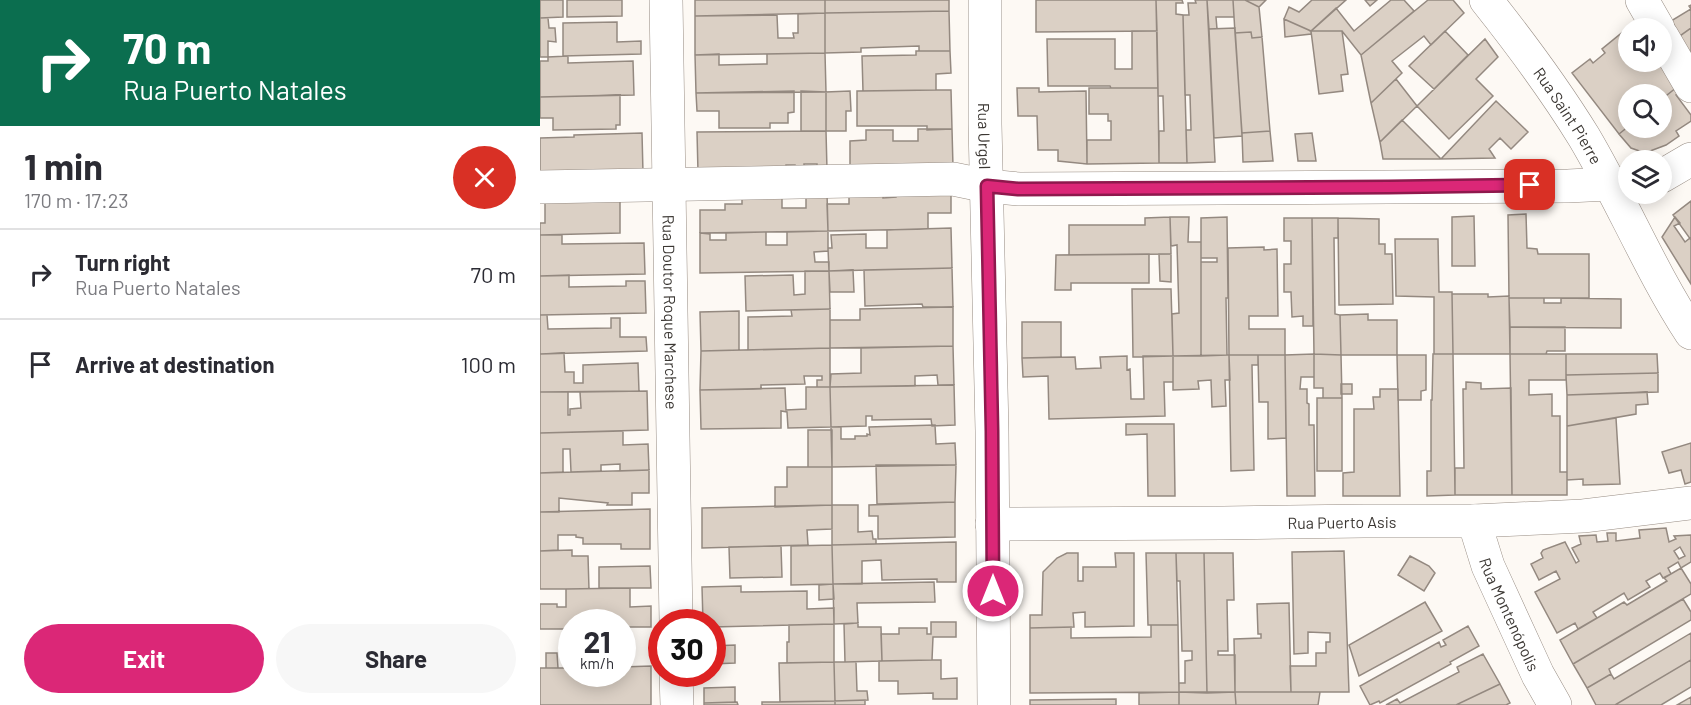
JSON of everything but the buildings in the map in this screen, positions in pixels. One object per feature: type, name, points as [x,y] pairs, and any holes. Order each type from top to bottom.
[{"type":"street","name":"Rua Doutor Roque Marchese","points":[[666,0],[676,609]]},
{"type":"street","name":"Rua Urgel","points":[[985,0],[994,705]]},
{"type":"street","name":"Rua Saint Pierre","points":[[1486,0],[1555,92],[1584,138],[1618,183]]},
{"type":"street","points":[[1642,0],[1652,18]]},
{"type":"street","points":[[1672,53],[1691,86]]},
{"type":"street","points":[[1672,170],[1691,159]]},
{"type":"street","points":[[540,187],[953,179],[987,186],[1030,189],[1618,184]]},
{"type":"street","name":"Rua Saint Pierre","points":[[1627,204],[1651,266],[1691,333]]},
{"type":"street","name":"Rua Puerto Asis","points":[[992,524],[1474,521],[1583,516],[1691,503]]},
{"type":"street","name":"Rua Montenópolis","points":[[1474,521],[1493,577],[1538,675],[1555,705]]},
{"type":"street","points":[[676,687],[676,705]]},
{"type":"route","points":[[993,591],[987,186],[1018,189],[1530,185]]}]
